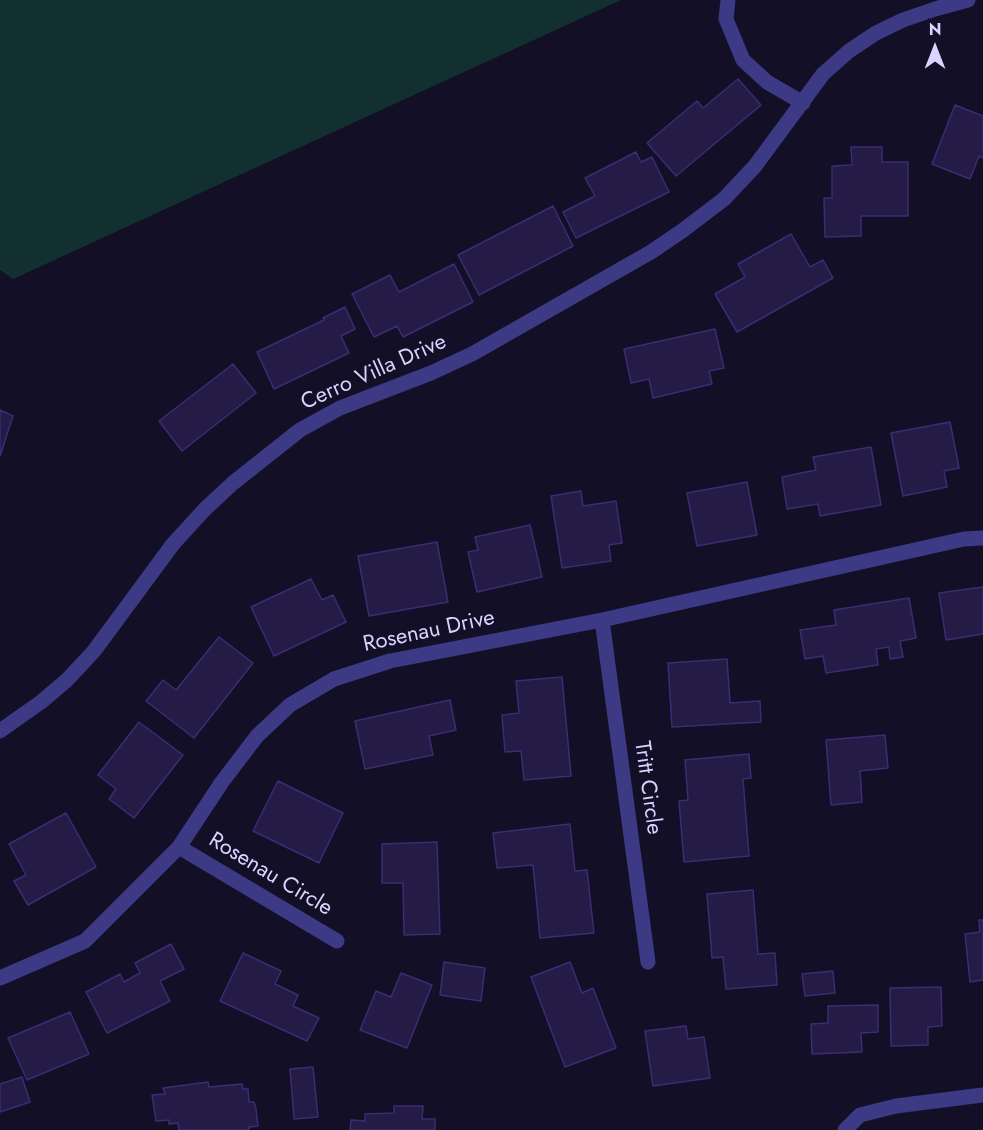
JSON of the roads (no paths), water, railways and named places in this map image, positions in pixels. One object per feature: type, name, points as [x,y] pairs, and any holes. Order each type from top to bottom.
[{"type":"street","points":[[728,0],[726,19],[743,60],[767,82],[803,103]]},
{"type":"street","name":"Cerro Villa Drive","points":[[0,730],[41,702],[67,680],[94,651],[173,544],[205,509],[233,483],[300,430],[340,408],[431,373],[472,354],[651,252],[724,199],[755,166],[823,74],[849,51],[876,33],[903,20],[968,0]]},
{"type":"street","name":"Rosenau Drive","points":[[0,978],[85,941],[179,847],[222,782],[257,736],[290,705],[334,679],[390,661],[602,620],[964,539],[983,538]]},
{"type":"street","name":"Tritt Circle","points":[[602,620],[648,962]]},
{"type":"street","name":"Rosenau Circle","points":[[179,847],[337,941]]},
{"type":"street","points":[[845,1130],[860,1115],[896,1106],[983,1095]]}]
